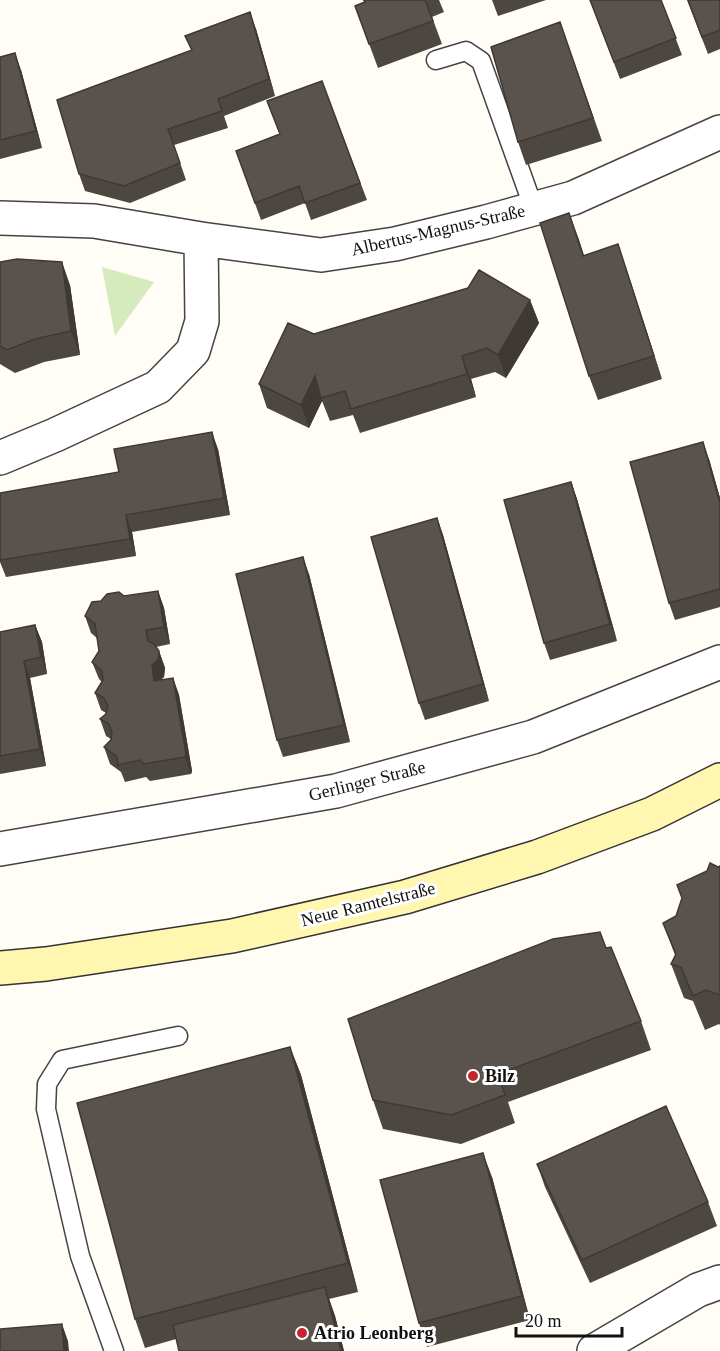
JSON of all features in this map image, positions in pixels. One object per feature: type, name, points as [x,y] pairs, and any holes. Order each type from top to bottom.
[{"type":"main road","name":"Neue Ramtelstraße","points":[[0,968],[46,964],[232,936],[405,897],[537,856],[652,814],[720,780]]},
{"type":"street","name":"Albertus-Magnus-Straße","points":[[0,218],[94,221],[201,239],[321,255],[395,244],[573,198],[720,132]]},
{"type":"street","points":[[0,458],[158,387],[193,351],[202,321],[201,239]]},
{"type":"street","name":"Gerlinger Straße","points":[[0,849],[336,791],[533,737],[720,662]]},
{"type":"street","points":[[594,1351],[698,1290],[720,1282]]},
{"type":"lane","points":[[436,60],[466,51],[481,61],[534,209]]},
{"type":"lane","points":[[114,1351],[80,1256],[46,1109],[47,1084],[62,1060],[178,1036]]},
{"type":"green space","points":[[102,267],[154,282],[115,336]]},
{"type":"building","points":[[364,0],[425,0],[433,21],[369,44],[355,6],[365,2]]},
{"type":"building","points":[[590,0],[661,0],[676,38],[614,62]]},
{"type":"building","points":[[688,0],[720,0],[720,30],[702,37]]},
{"type":"building","points":[[250,12],[269,79],[218,99],[222,111],[168,129],[180,163],[124,186],[79,174],[57,100],[192,50],[185,36]]},
{"type":"building","points":[[560,22],[593,118],[518,142],[491,47]]},
{"type":"building","points":[[15,53],[36,131],[0,140],[0,57]]},
{"type":"building","points":[[322,81],[360,183],[305,203],[299,186],[255,203],[236,151],[280,134],[267,101]]},
{"type":"building","points":[[569,213],[583,256],[618,244],[654,356],[589,376],[540,223]]},
{"type":"building","points":[[17,259],[62,262],[71,331],[35,339],[7,350],[0,346],[0,262]]},
{"type":"building","points":[[479,270],[530,300],[498,355],[487,348],[462,356],[467,374],[351,409],[345,391],[321,398],[315,376],[301,405],[259,384],[288,323],[314,334],[468,288]]},
{"type":"building","points":[[212,432],[224,498],[126,515],[130,539],[0,560],[0,493],[119,472],[114,449]]},
{"type":"building","points":[[703,442],[720,503],[720,589],[669,603],[630,462]]},
{"type":"building","points":[[571,482],[610,624],[544,643],[504,500]]},
{"type":"building","points":[[437,518],[483,684],[419,703],[371,537]]},
{"type":"building","points":[[303,557],[344,725],[277,740],[236,574]]},
{"type":"building","points":[[158,591],[164,627],[146,630],[148,641],[154,644],[159,651],[158,660],[152,665],[154,681],[173,678],[186,754],[185,757],[144,764],[140,760],[118,765],[117,757],[104,747],[111,740],[112,732],[109,724],[100,719],[106,714],[108,706],[104,698],[95,693],[103,680],[102,671],[92,662],[99,651],[95,624],[85,616],[92,602],[101,601],[107,594],[119,592],[124,596]]},
{"type":"building","points":[[35,625],[41,657],[24,661],[40,749],[0,756],[0,632]]},
{"type":"building","points":[[710,863],[720,866],[720,995],[706,990],[693,996],[681,967],[671,964],[676,954],[663,923],[676,916],[682,898],[677,885],[707,871]]},
{"type":"building","name":"Bilz","points":[[600,932],[606,948],[611,947],[641,1021],[498,1074],[505,1095],[451,1115],[373,1100],[348,1019],[553,939]]},
{"type":"building","points":[[290,1047],[348,1263],[135,1319],[77,1103]]},
{"type":"building","points":[[666,1106],[708,1202],[582,1260],[537,1164]]},
{"type":"building","points":[[483,1153],[522,1296],[419,1323],[380,1180]]},
{"type":"building","points":[[325,1287],[341,1351],[179,1351],[173,1325]]},
{"type":"building","points":[[62,1324],[64,1351],[0,1351],[0,1329]]},
{"type":"place","name":"Bilz","points":[[473,1076]]},
{"type":"place","name":"Atrio Leonberg","points":[[302,1333]]}]
